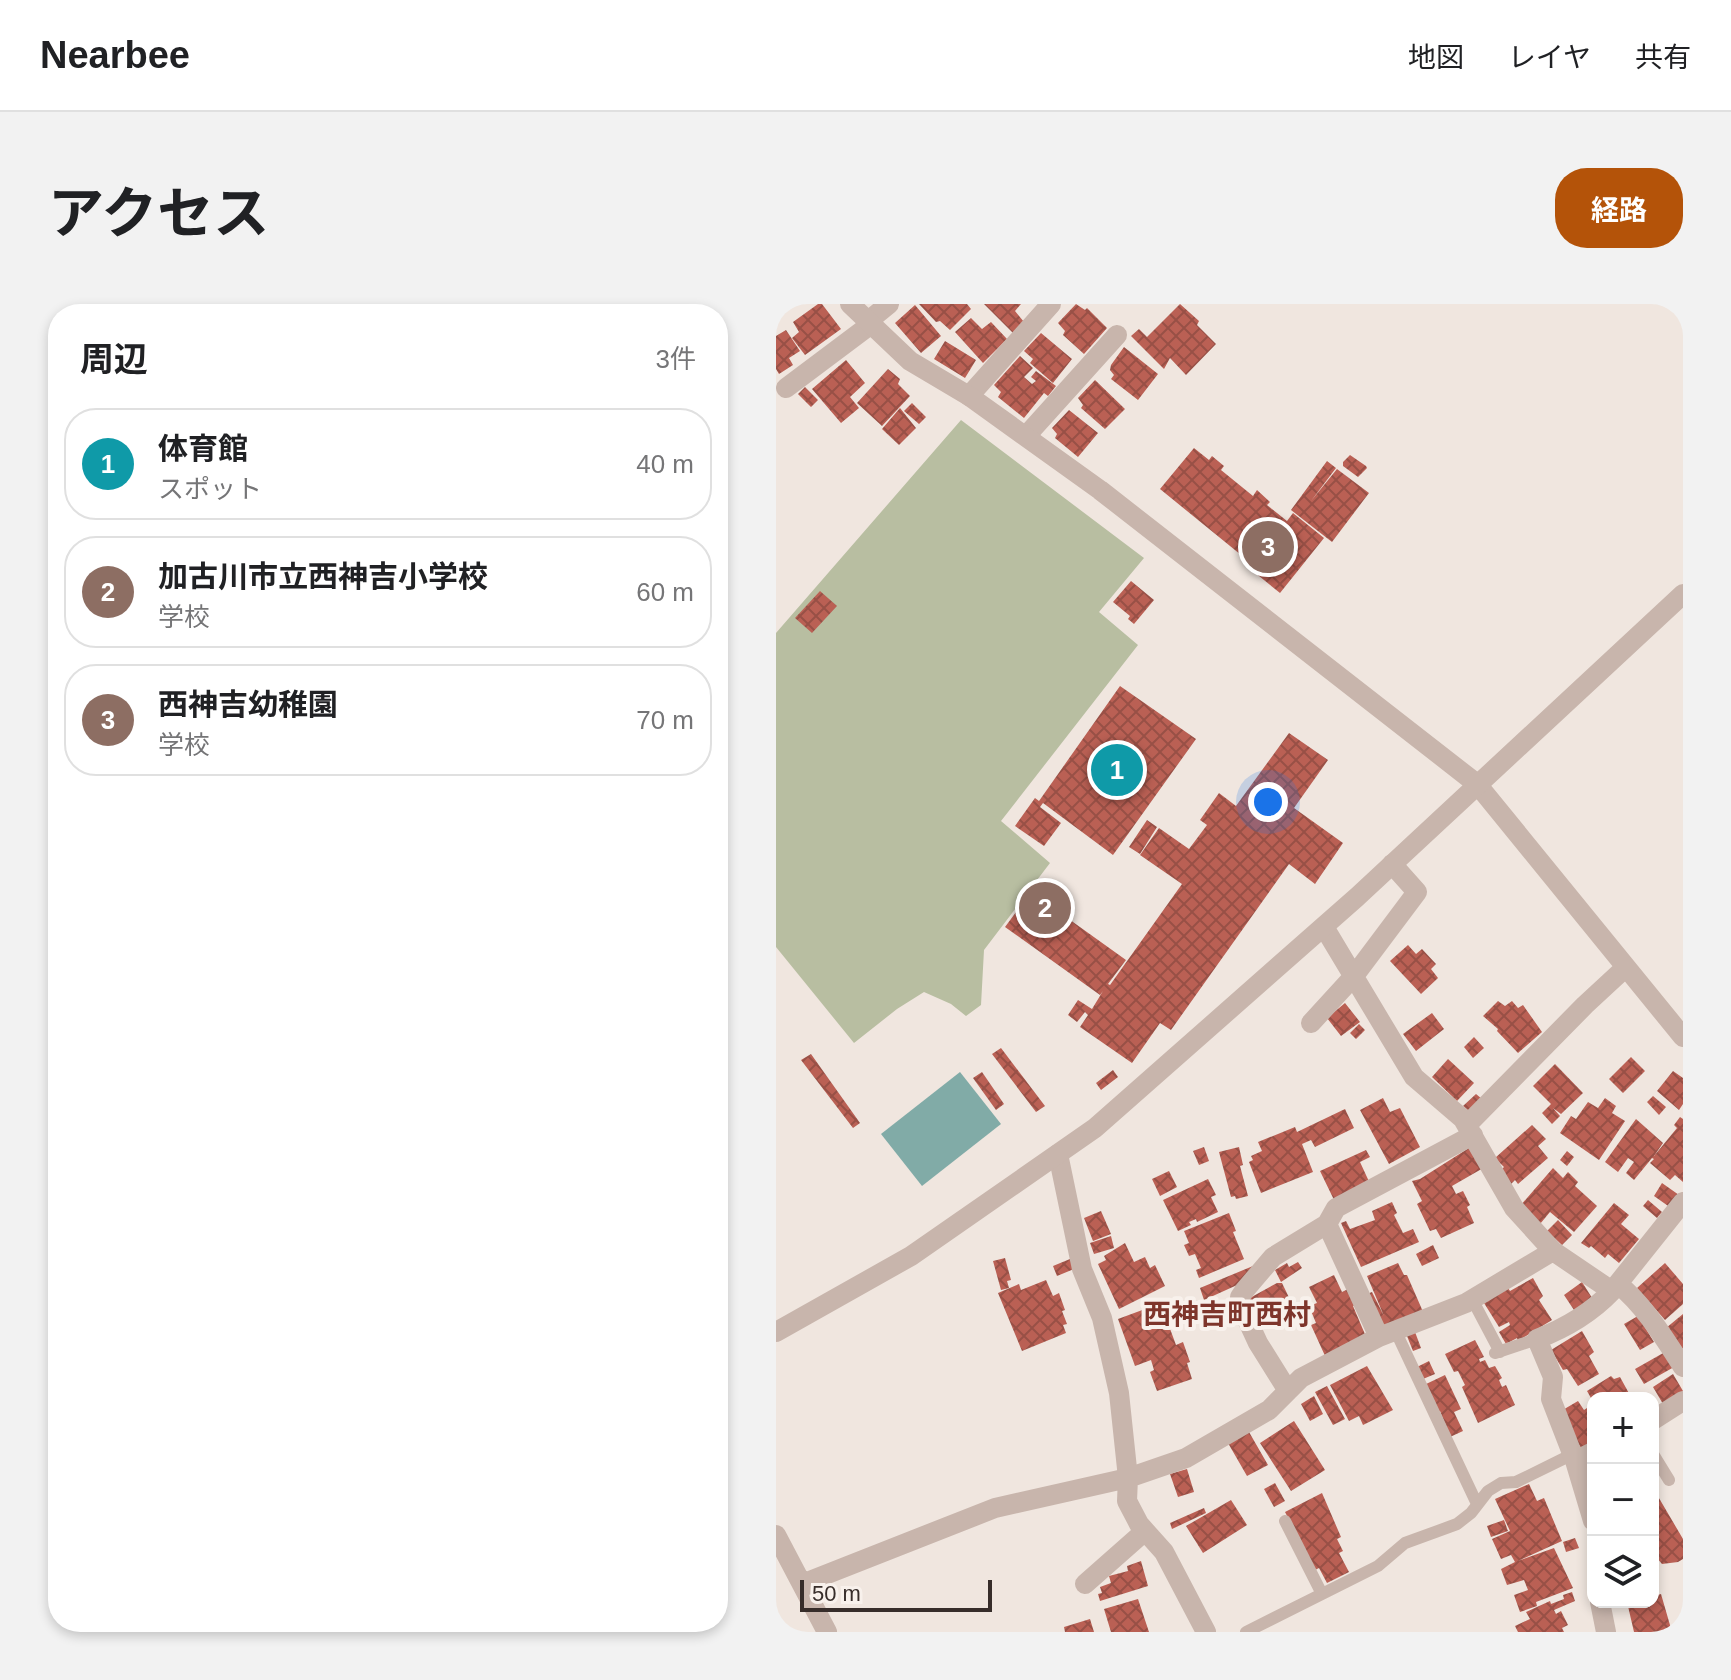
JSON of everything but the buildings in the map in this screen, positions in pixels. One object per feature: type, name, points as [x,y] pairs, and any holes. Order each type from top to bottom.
[{"type":"street","points":[[850,304],[910,361],[969,396],[1100,490],[1477,784],[1683,1037]]},
{"type":"street","points":[[786,388],[889,304]]},
{"type":"street","points":[[969,396],[1051,304]]},
{"type":"street","points":[[1026,436],[1117,335]]},
{"type":"street","points":[[776,1332],[911,1256],[1095,1128],[1324,927],[1683,594]]},
{"type":"street","points":[[1311,1023],[1354,976],[1417,892],[1392,864]]},
{"type":"street","points":[[1324,927],[1396,1051],[1414,1077],[1454,1109],[1470,1130],[1514,1208],[1553,1251],[1629,1293],[1683,1367]]},
{"type":"street","points":[[1288,1391],[1258,1343],[1240,1304],[1240,1297],[1273,1257],[1327,1224],[1336,1208],[1415,1169],[1470,1130],[1585,1005],[1625,968]]},
{"type":"street","points":[[1058,1154],[1082,1269],[1102,1318],[1119,1393],[1128,1478],[1127,1501],[1145,1531],[1164,1552],[1206,1632]]},
{"type":"street","points":[[1587,1491],[1580,1456],[1551,1399],[1553,1377],[1537,1339],[1559,1330],[1597,1306],[1676,1226],[1683,1202]]},
{"type":"street","points":[[1327,1224],[1388,1335]]},
{"type":"street","points":[[802,1584],[995,1508],[1128,1478],[1186,1458],[1269,1410],[1301,1378],[1388,1335],[1472,1299],[1553,1251]]},
{"type":"street","points":[[1659,1416],[1683,1401]]},
{"type":"street","points":[[1085,1584],[1145,1531]]},
{"type":"street","points":[[776,1535],[827,1632]]},
{"type":"street","points":[[1601,1608],[1606,1632]]},
{"type":"lane","points":[[1472,1299],[1497,1353],[1537,1339]]},
{"type":"lane","points":[[1388,1335],[1477,1504]]},
{"type":"lane","points":[[1246,1632],[1378,1566],[1405,1543],[1457,1524],[1471,1513],[1488,1491],[1501,1483],[1516,1482],[1580,1456]]},
{"type":"lane","points":[[1659,1464],[1669,1480]]},
{"type":"lane","points":[[1285,1521],[1322,1594]]},
{"type":"green space","points":[[961,420],[1144,558],[1099,612],[1138,645],[1001,821],[1050,863],[984,950],[981,1005],[966,1016],[951,1004],[924,992],[854,1043],[776,947],[776,633]]},
{"type":"water","points":[[960,1072],[1001,1124],[922,1186],[881,1134]]},
{"type":"place","name":"西神吉幼稚園","points":[[1268,547]]},
{"type":"place","name":"体育館","points":[[1117,770]]},
{"type":"place","name":"加古川市立西神吉小学校","points":[[1045,908]]},
{"type":"district","name":"西神吉町西村","points":[[1227,1314]]}]
